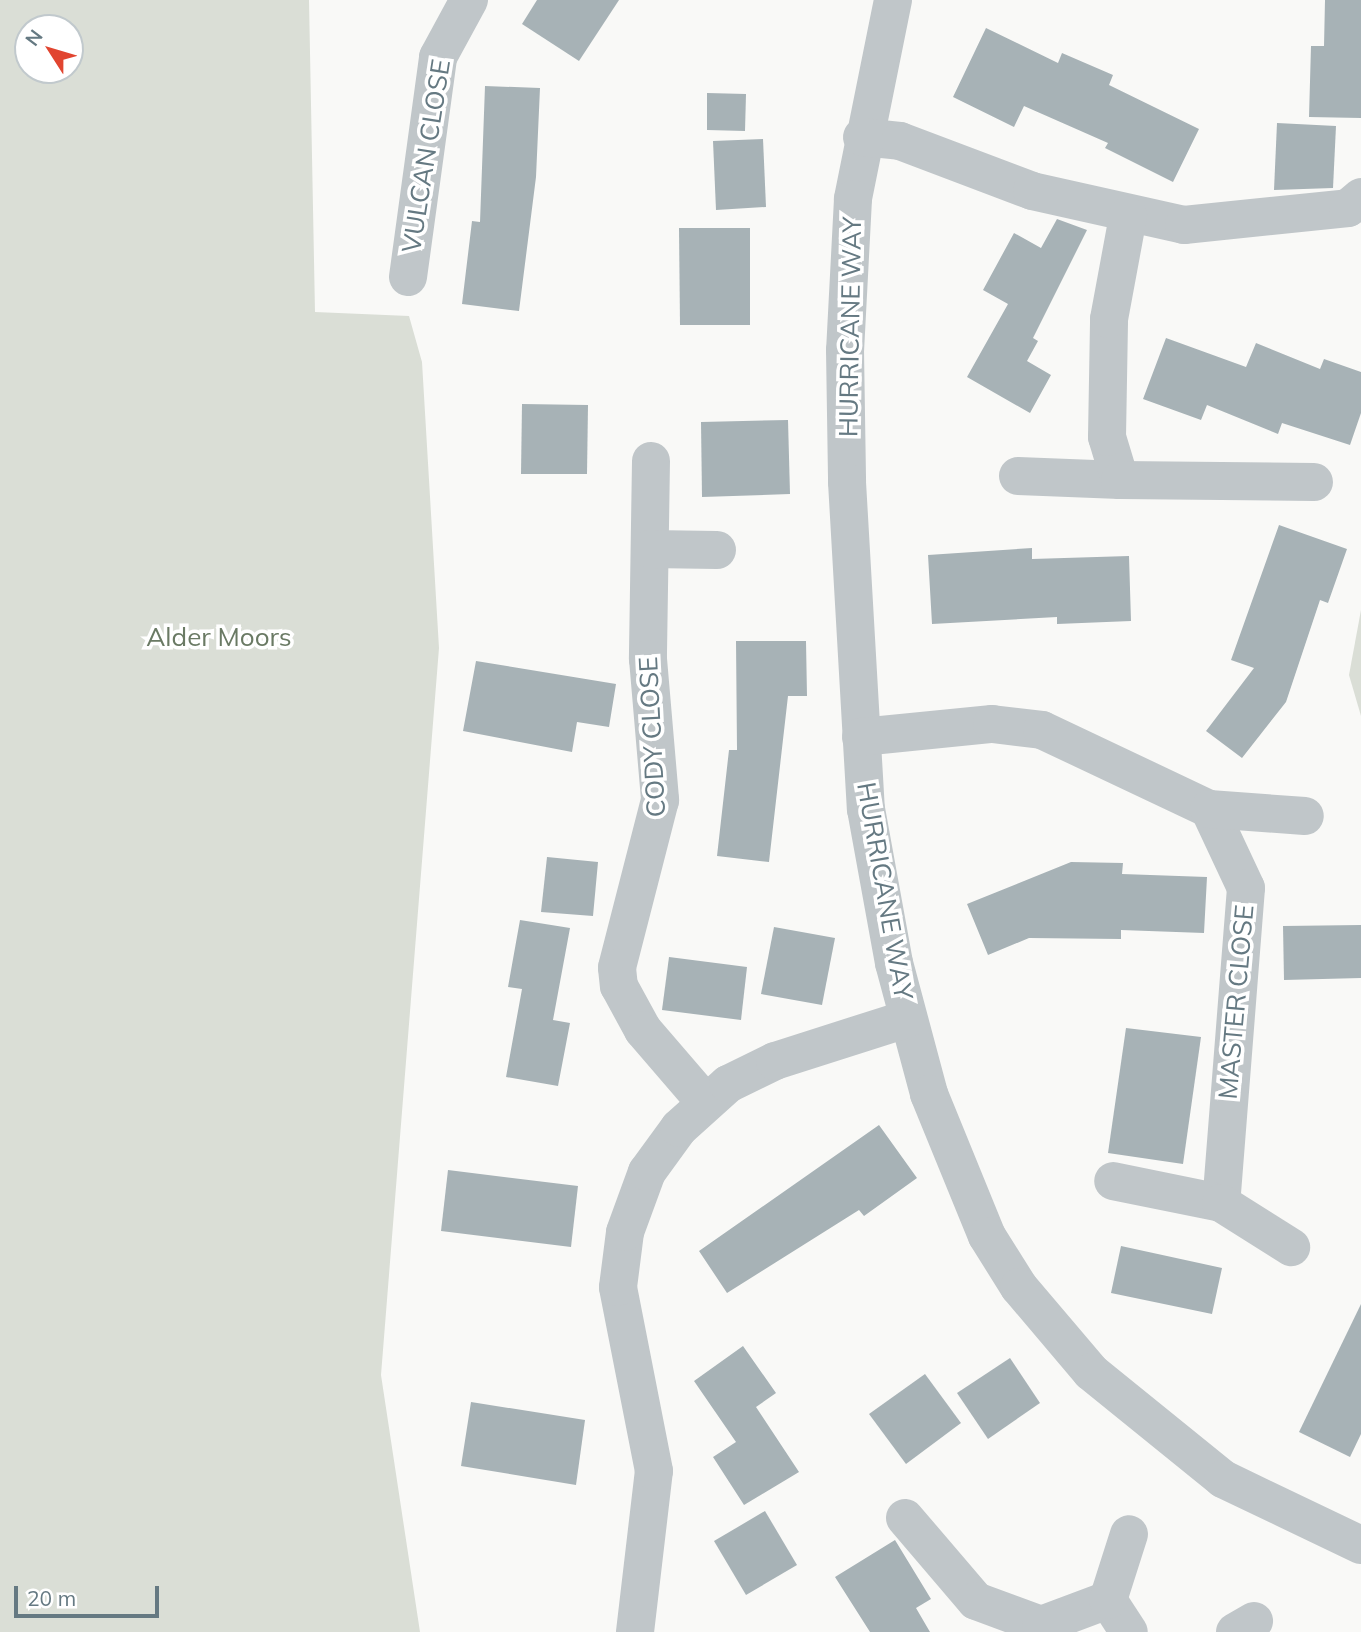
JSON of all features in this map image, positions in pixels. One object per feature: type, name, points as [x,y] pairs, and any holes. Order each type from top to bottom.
[{"type":"street","name":"VULCAN CLOSE","points":[[408,277],[438,57],[469,0]]},
{"type":"street","name":"HURRICANE WAY","points":[[894,0],[862,137],[845,350],[866,809],[907,1019],[938,1119],[987,1236],[1019,1287],[1091,1372],[1223,1479],[1361,1545]]},
{"type":"street","points":[[862,137],[900,141],[1032,191],[1128,216],[1184,225],[1357,206]]},
{"type":"street","points":[[1121,480],[1107,437],[1109,319],[1128,216]]},
{"type":"street","name":"CODY CLOSE","points":[[651,461],[648,659],[660,800],[617,968],[620,986],[643,1030],[704,1101]]},
{"type":"street","points":[[1018,477],[1314,482]]},
{"type":"street","points":[[650,549],[717,550]]},
{"type":"street","points":[[861,737],[992,724],[1042,730],[1209,809],[1305,816]]},
{"type":"street","name":"MASTER CLOSE","points":[[1209,809],[1246,888],[1222,1203]]},
{"type":"street","points":[[635,1632],[654,1471],[622,1320],[620,1261],[647,1172],[704,1101],[775,1061],[907,1019]]},
{"type":"street","points":[[1112,1181],[1222,1203],[1291,1247]]},
{"type":"street","points":[[905,1518],[976,1601],[1041,1625],[1108,1600]]},
{"type":"street","points":[[1108,1600],[1129,1534]]},
{"type":"street","points":[[1108,1600],[1129,1632]]},
{"type":"green space","name":"Alder Moors","points":[[0,0],[309,0],[315,312],[409,316],[422,362],[439,648],[381,1375],[420,1632],[0,1632]]},
{"type":"green space","points":[[1361,610],[1361,716],[1349,675]]},
{"type":"building","points":[[537,0],[619,0],[579,61],[522,24]]},
{"type":"building","points":[[1325,0],[1361,0],[1361,118],[1309,117],[1311,46],[1324,46]]},
{"type":"building","points":[[986,28],[1058,63],[1062,53],[1113,75],[1109,85],[1199,129],[1173,182],[1105,148],[1108,143],[1024,106],[1014,127],[953,97]]},
{"type":"building","points":[[485,86],[540,88],[536,177],[519,311],[462,304],[472,221],[480,222]]},
{"type":"building","points":[[707,93],[746,94],[745,131],[707,130]]},
{"type":"building","points":[[1277,123],[1336,126],[1333,188],[1274,190]]},
{"type":"building","points":[[763,139],[766,207],[716,210],[713,141]]},
{"type":"building","points":[[1057,219],[1087,230],[1033,338],[1038,341],[1027,361],[1051,375],[1030,413],[967,377],[1008,304],[983,290],[1014,233],[1041,248]]},
{"type":"building","points":[[679,228],[750,228],[750,325],[680,325]]},
{"type":"building","points":[[1166,338],[1246,367],[1256,343],[1320,369],[1324,359],[1361,372],[1361,413],[1350,445],[1282,423],[1278,434],[1207,405],[1201,420],[1143,399]]},
{"type":"building","points":[[522,404],[588,405],[587,474],[521,474]]},
{"type":"building","points":[[788,420],[790,494],[702,497],[701,422]]},
{"type":"building","points":[[1279,525],[1347,549],[1328,603],[1320,600],[1286,702],[1242,758],[1206,731],[1254,668],[1231,660]]},
{"type":"building","points":[[1032,548],[1032,559],[1129,556],[1131,621],[1057,624],[1057,617],[932,624],[928,555]]},
{"type":"building","points":[[736,641],[806,641],[807,696],[788,696],[769,862],[717,856],[729,750],[737,750]]},
{"type":"building","points":[[476,661],[616,684],[609,727],[577,722],[572,752],[463,731]]},
{"type":"building","points":[[547,857],[598,862],[593,916],[541,912]]},
{"type":"building","points":[[1071,862],[1123,863],[1122,874],[1207,877],[1204,933],[1121,930],[1121,939],[1029,938],[988,955],[967,904]]},
{"type":"building","points":[[520,920],[570,928],[553,1020],[570,1023],[558,1086],[506,1077],[522,989],[508,987]]},
{"type":"building","points":[[1361,925],[1361,978],[1284,980],[1283,926]]},
{"type":"building","points":[[774,927],[835,938],[822,1005],[761,994]]},
{"type":"building","points":[[669,957],[747,967],[741,1020],[662,1010]]},
{"type":"building","points":[[1126,1028],[1201,1037],[1183,1164],[1108,1153]]},
{"type":"building","points":[[879,1125],[917,1178],[864,1216],[859,1210],[727,1293],[699,1251]]},
{"type":"building","points":[[448,1170],[578,1186],[571,1247],[441,1231]]},
{"type":"building","points":[[1121,1246],[1222,1268],[1212,1314],[1111,1293]]},
{"type":"building","points":[[1361,1304],[1361,1434],[1350,1457],[1299,1432]]},
{"type":"building","points":[[743,1346],[776,1393],[756,1407],[799,1472],[744,1505],[713,1457],[736,1442],[694,1381]]},
{"type":"building","points":[[1010,1358],[1040,1403],[988,1439],[957,1393]]},
{"type":"building","points":[[925,1374],[961,1423],[906,1464],[869,1414]]},
{"type":"building","points":[[471,1402],[585,1420],[576,1485],[461,1466]]},
{"type":"building","points":[[765,1511],[797,1565],[746,1595],[714,1541]]},
{"type":"building","points":[[895,1540],[931,1599],[916,1608],[930,1632],[870,1632],[835,1577]]}]
